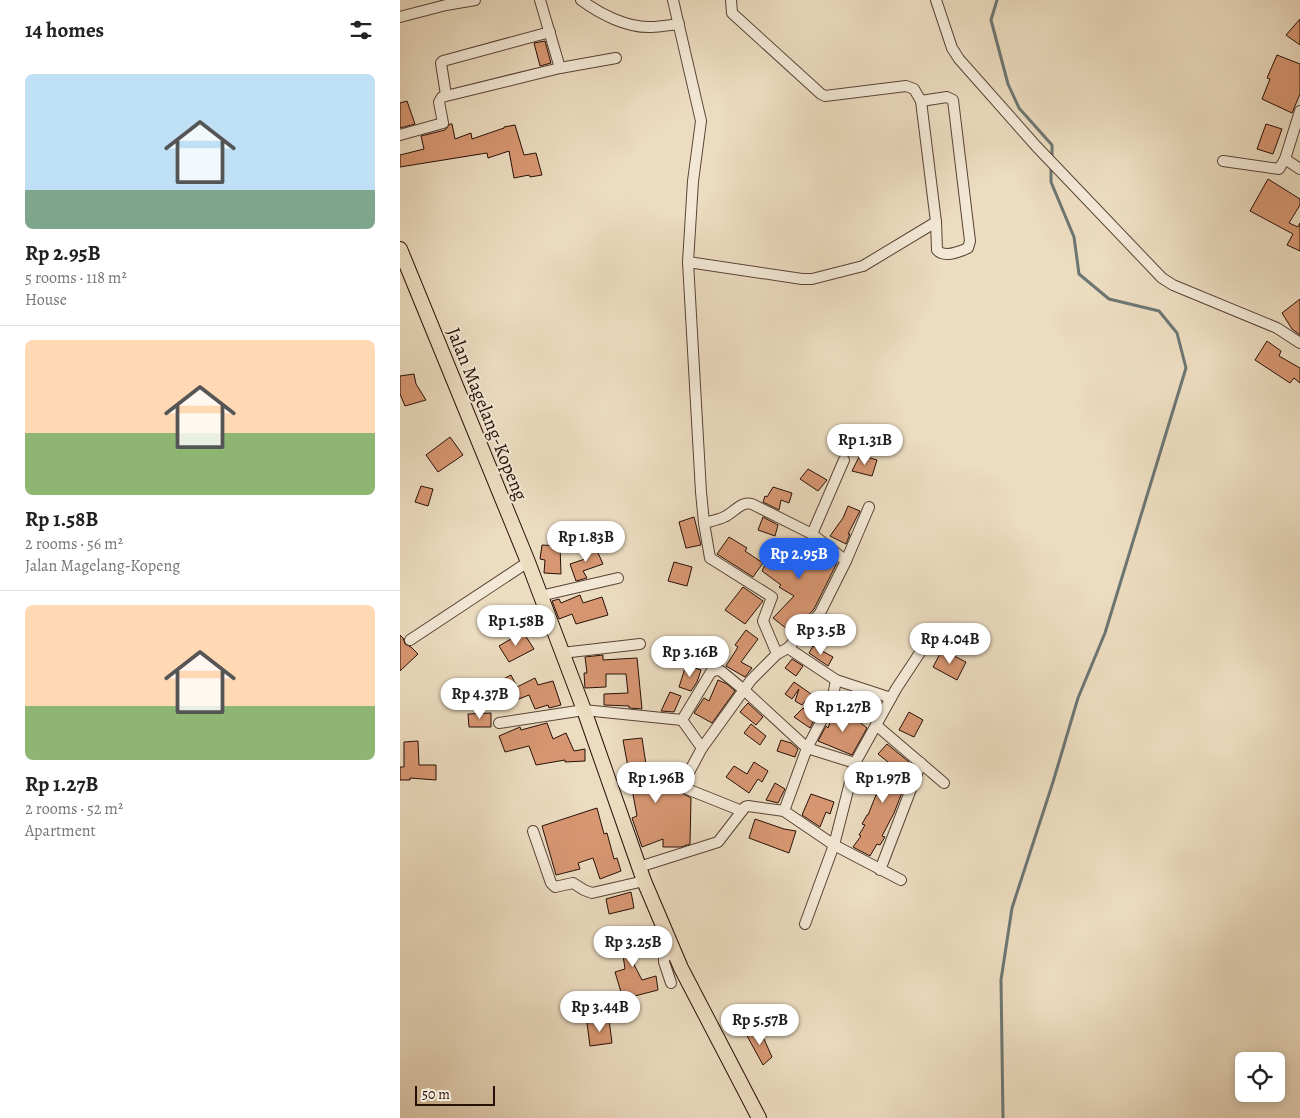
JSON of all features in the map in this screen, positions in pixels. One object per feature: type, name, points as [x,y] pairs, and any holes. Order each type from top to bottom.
[{"type":"main road","name":"Jalan Magelang-Kopeng","points":[[400,249],[528,562],[584,710],[644,881],[681,968],[759,1118]]},
{"type":"street","points":[[400,17],[446,5],[475,0]]},
{"type":"street","points":[[540,0],[560,68]]},
{"type":"street","points":[[582,0],[616,19],[632,24],[649,27],[679,24]]},
{"type":"street","points":[[673,0],[702,121],[693,182],[688,262],[704,523],[710,558],[772,597],[763,621],[777,654]]},
{"type":"street","points":[[731,0],[732,13],[820,94],[825,96],[906,86],[914,89],[921,101],[936,222],[937,250],[940,253],[946,254],[968,248],[970,241],[953,100],[947,97],[921,101]]},
{"type":"street","points":[[936,0],[955,54],[1036,146],[1162,278],[1173,285],[1277,328],[1300,343]]},
{"type":"street","points":[[446,95],[441,63],[443,60],[550,32]]},
{"type":"street","points":[[400,136],[443,124],[440,99],[446,95],[560,68],[616,58]]},
{"type":"street","points":[[1223,160],[1276,170],[1281,168],[1300,111]]},
{"type":"street","points":[[1285,159],[1300,168]]},
{"type":"street","points":[[688,262],[812,279],[863,266],[936,222]]},
{"type":"street","points":[[812,534],[844,460]]},
{"type":"street","points":[[704,523],[725,517],[742,504],[747,503],[812,534],[846,561]]},
{"type":"street","points":[[742,811],[687,789],[685,785],[687,776],[702,748],[744,690],[777,654],[788,648],[820,612],[846,561],[869,507]]},
{"type":"street","points":[[410,640],[528,562]]},
{"type":"street","points":[[540,596],[618,578]]},
{"type":"street","points":[[562,653],[640,644]]},
{"type":"street","points":[[788,648],[836,680],[892,698]]},
{"type":"street","points":[[805,924],[834,845],[856,763],[876,725],[923,648]]},
{"type":"street","points":[[682,720],[711,672],[714,670],[721,671],[807,748],[856,763]]},
{"type":"street","points":[[784,811],[807,748],[832,701],[836,680]]},
{"type":"street","points":[[499,723],[584,710],[682,720],[702,748]]},
{"type":"street","points":[[876,725],[944,783]]},
{"type":"street","points":[[880,870],[921,763]]},
{"type":"street","points":[[639,867],[718,842],[748,806],[784,811],[834,845],[901,880]]},
{"type":"street","points":[[533,831],[551,884],[555,887],[573,883],[592,893],[644,881]]},
{"type":"street","points":[[670,983],[664,958],[674,950]]},
{"type":"building","points":[[1300,19],[1300,45],[1286,35]]},
{"type":"building","points":[[545,41],[551,63],[540,66],[534,43]]},
{"type":"building","points":[[1277,55],[1300,64],[1300,94],[1292,113],[1262,99],[1270,79],[1267,78]]},
{"type":"building","points":[[407,101],[415,124],[400,128],[400,103]]},
{"type":"building","points":[[452,124],[455,139],[471,133],[472,139],[504,127],[515,125],[524,155],[536,153],[542,175],[514,178],[509,151],[488,158],[487,153],[400,167],[400,155],[424,149],[421,136],[445,130]]},
{"type":"building","points":[[1266,124],[1282,129],[1273,154],[1257,149]]},
{"type":"building","points":[[1268,179],[1300,199],[1300,205],[1289,223],[1298,227],[1300,223],[1300,251],[1287,245],[1293,234],[1250,211]]},
{"type":"building","points":[[1300,299],[1300,335],[1292,329],[1282,313]]},
{"type":"building","points":[[1267,341],[1281,351],[1279,356],[1300,368],[1300,383],[1294,378],[1290,383],[1255,360]]},
{"type":"building","points":[[414,374],[416,384],[426,400],[405,406],[400,394],[400,376]]},
{"type":"building","points":[[450,437],[463,455],[438,472],[426,455]]},
{"type":"building","points":[[860,455],[877,460],[872,476],[852,471]]},
{"type":"building","points":[[808,469],[827,480],[818,491],[800,479]]},
{"type":"building","points":[[421,486],[433,489],[428,506],[415,502]]},
{"type":"building","points":[[773,487],[792,493],[789,503],[781,500],[779,510],[763,502],[765,496],[767,497]]},
{"type":"building","points":[[848,506],[860,511],[848,534],[850,534],[846,544],[830,536],[843,518]]},
{"type":"building","points":[[694,517],[701,545],[686,548],[679,522]]},
{"type":"building","points":[[763,517],[778,525],[775,536],[758,530]]},
{"type":"building","points":[[729,537],[747,548],[745,551],[763,563],[753,577],[717,554]]},
{"type":"building","points":[[805,538],[820,549],[819,551],[837,563],[814,609],[792,633],[773,618],[794,596],[779,587],[781,585],[762,571],[775,544],[792,553]]},
{"type":"building","points":[[594,544],[603,564],[583,571],[587,578],[576,581],[570,564],[588,558],[583,549]]},
{"type":"building","points":[[542,545],[560,546],[561,574],[544,573],[545,560],[540,559]]},
{"type":"building","points":[[674,562],[692,567],[687,586],[668,581]]},
{"type":"building","points":[[743,587],[763,601],[745,624],[725,610]]},
{"type":"building","points":[[580,595],[583,603],[602,597],[608,615],[576,624],[572,614],[559,619],[552,601],[559,599],[561,603]]},
{"type":"building","points":[[746,630],[758,639],[741,662],[752,668],[745,677],[726,666],[738,647],[735,645]]},
{"type":"building","points":[[523,632],[534,649],[509,662],[499,646]]},
{"type":"building","points":[[400,635],[405,644],[418,654],[400,671]]},
{"type":"building","points":[[813,646],[833,657],[828,666],[809,653]]},
{"type":"building","points":[[942,650],[966,662],[957,680],[933,667]]},
{"type":"building","points":[[603,655],[603,660],[637,658],[642,709],[629,708],[629,706],[604,705],[604,694],[628,693],[626,674],[606,674],[606,687],[585,688],[584,673],[587,673],[585,657]]},
{"type":"building","points":[[792,659],[803,666],[796,676],[785,668]]},
{"type":"building","points":[[686,665],[701,670],[697,682],[691,691],[679,687]]},
{"type":"building","points":[[511,675],[517,687],[535,678],[538,685],[553,681],[561,705],[549,708],[548,705],[535,709],[529,695],[501,706],[492,685]]},
{"type":"building","points":[[718,680],[727,684],[735,691],[712,723],[694,713],[704,698],[709,701]]},
{"type":"building","points":[[794,682],[811,694],[802,705],[795,701],[799,689],[792,699],[785,694]]},
{"type":"building","points":[[670,692],[681,696],[674,712],[661,711]]},
{"type":"building","points":[[855,693],[878,703],[869,716],[848,706],[852,702],[849,700]]},
{"type":"building","points":[[748,703],[763,717],[756,725],[740,712]]},
{"type":"building","points":[[803,708],[815,718],[810,728],[794,717]]},
{"type":"building","points":[[845,710],[867,728],[852,755],[818,741],[826,726],[828,728],[834,711],[842,713]]},
{"type":"building","points":[[909,712],[923,720],[914,737],[899,730]]},
{"type":"building","points":[[491,713],[491,727],[469,727],[468,714]]},
{"type":"building","points":[[547,723],[553,739],[566,733],[574,751],[585,749],[585,761],[565,762],[565,760],[536,765],[529,746],[505,752],[499,736],[520,727],[521,730]]},
{"type":"building","points":[[751,724],[766,736],[760,745],[744,733]]},
{"type":"building","points":[[642,738],[647,771],[655,769],[659,792],[682,793],[691,798],[690,844],[681,847],[663,847],[663,839],[642,847],[632,818],[637,816],[623,740]]},
{"type":"building","points":[[781,740],[791,743],[798,749],[795,757],[777,751]]},
{"type":"building","points":[[418,741],[419,765],[436,765],[436,780],[410,778],[410,780],[400,780],[400,767],[404,767],[404,742]]},
{"type":"building","points":[[887,744],[909,762],[897,775],[907,780],[894,813],[882,836],[885,837],[880,845],[877,844],[870,856],[853,847],[861,836],[859,835],[865,825],[862,824],[876,795],[880,796],[893,766],[878,754]]},
{"type":"building","points":[[754,762],[768,771],[762,782],[758,779],[749,793],[726,777],[734,766],[747,774]]},
{"type":"building","points":[[775,783],[785,789],[778,803],[766,800]]},
{"type":"building","points":[[811,794],[834,802],[830,814],[826,812],[820,827],[802,815]]},
{"type":"building","points":[[597,808],[604,834],[607,833],[614,859],[617,858],[621,871],[600,879],[593,858],[578,863],[580,869],[556,875],[542,826]]},
{"type":"building","points":[[755,819],[796,831],[789,853],[749,838]]},
{"type":"building","points":[[631,892],[634,908],[609,914],[606,899]]},
{"type":"building","points":[[643,930],[645,949],[628,953],[642,980],[656,976],[658,990],[623,999],[615,972],[625,969],[620,935]]},
{"type":"building","points":[[609,1019],[612,1043],[590,1046],[587,1023]]},
{"type":"building","points":[[759,1028],[772,1057],[763,1065],[746,1034]]},
{"type":"waterway","points":[[997,0],[991,20],[1008,84],[1019,108],[1052,145],[1052,159]]},
{"type":"waterway","points":[[1003,1118],[1001,980],[1012,908],[1078,698],[1105,633],[1186,368],[1177,333],[1159,311],[1109,299],[1079,274],[1074,237],[1051,182],[1051,166]]}]
